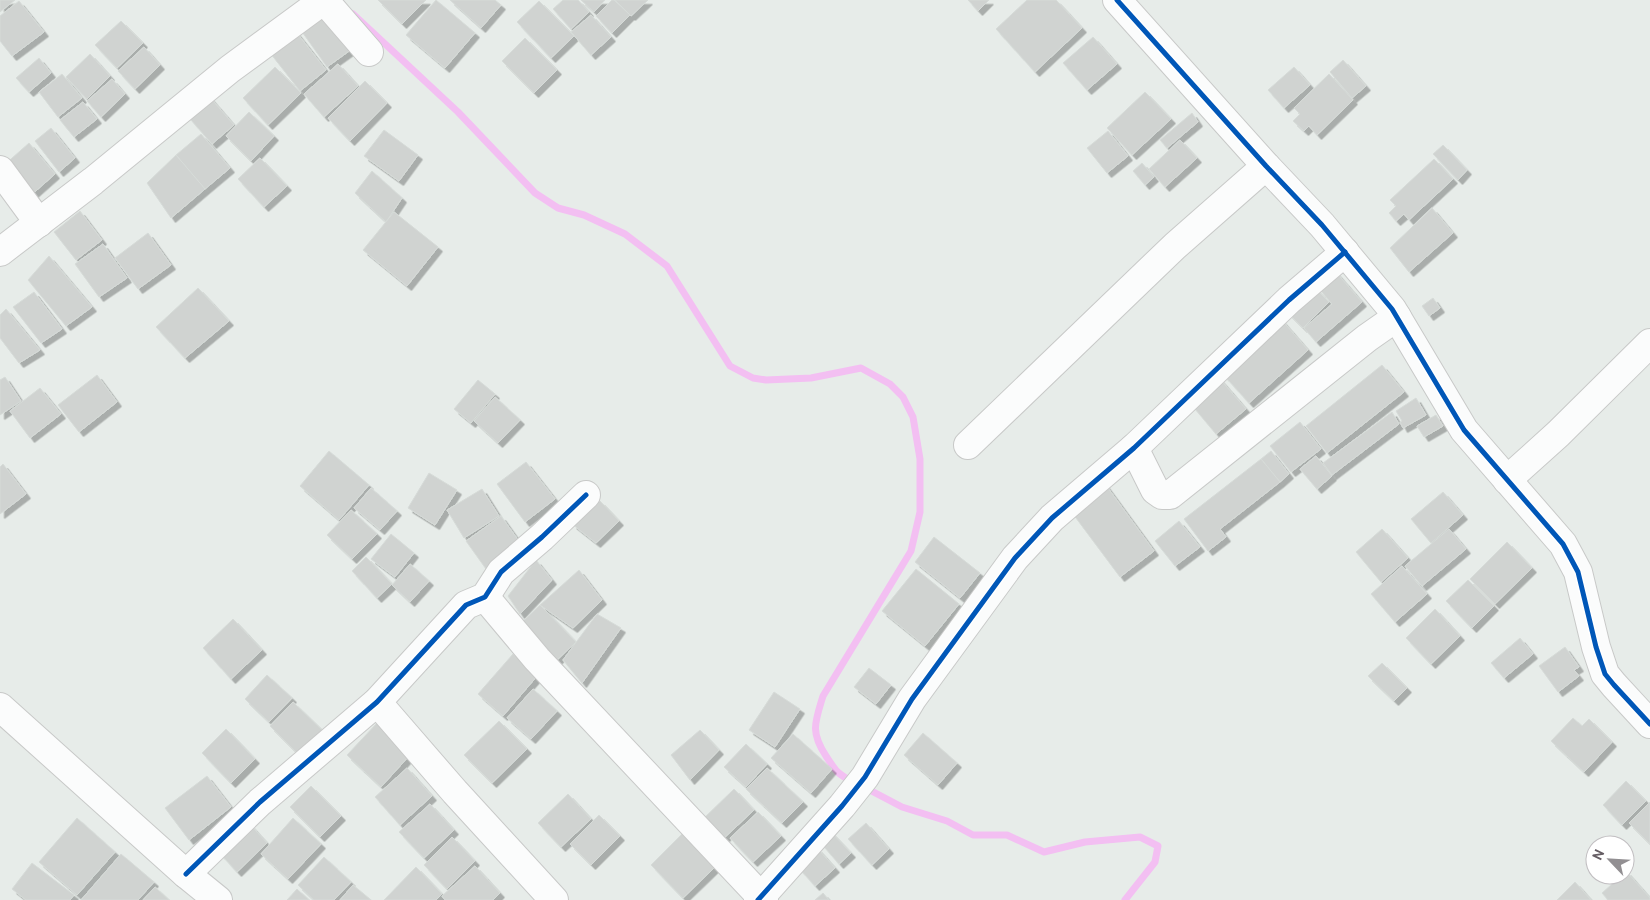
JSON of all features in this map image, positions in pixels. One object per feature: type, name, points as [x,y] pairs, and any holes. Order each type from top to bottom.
[{"type":"street","points":[[0,252],[93,181],[230,69],[324,0],[369,52]]},
{"type":"street","points":[[1117,0],[1266,166],[1322,225],[1397,317],[1464,430],[1564,544],[1578,572],[1596,647],[1605,674],[1650,724]]},
{"type":"street","points":[[968,445],[1175,246],[1266,166]]},
{"type":"street","points":[[0,170],[39,223]]},
{"type":"street","points":[[485,597],[543,667],[761,899],[865,777],[912,699],[1015,558],[1052,518],[1134,448],[1289,300],[1345,252]]},
{"type":"street","points":[[1134,448],[1155,490],[1162,496],[1170,495],[1367,338],[1397,317]]},
{"type":"street","points":[[1507,480],[1558,434],[1650,343]]},
{"type":"street","points":[[186,874],[260,802],[377,702],[466,605],[485,597],[501,572],[542,537],[586,495]]},
{"type":"street","points":[[377,702],[449,785],[554,900]]},
{"type":"street","points":[[0,707],[186,874],[218,900]]},
{"type":"building","points":[[0,0],[15,0],[0,12]]},
{"type":"building","points":[[378,0],[426,0],[402,24]]},
{"type":"building","points":[[436,0],[475,33],[445,68],[406,35]]},
{"type":"building","points":[[450,0],[495,0],[501,5],[481,28]]},
{"type":"building","points":[[563,0],[578,0],[589,12],[571,29],[553,9]]},
{"type":"building","points":[[581,0],[605,0],[594,12]]},
{"type":"building","points":[[612,0],[630,15],[612,33],[596,16]]},
{"type":"building","points":[[615,0],[648,0],[631,16]]},
{"type":"building","points":[[968,0],[989,0],[978,11]]},
{"type":"building","points":[[1027,0],[1056,0],[1082,28],[1035,72],[996,29]]},
{"type":"building","points":[[19,1],[44,32],[12,56],[0,41],[0,16]]},
{"type":"building","points":[[539,1],[574,36],[551,58],[517,22]]},
{"type":"building","points":[[325,11],[352,49],[327,67],[300,29]]},
{"type":"building","points":[[591,15],[611,37],[591,55],[571,32]]},
{"type":"building","points":[[121,21],[143,43],[117,68],[95,45]]},
{"type":"building","points":[[293,28],[326,70],[300,91],[267,49]]},
{"type":"building","points":[[1093,37],[1117,64],[1087,90],[1063,63]]},
{"type":"building","points":[[525,38],[557,70],[534,93],[502,61]]},
{"type":"building","points":[[144,47],[160,65],[135,89],[118,71]]},
{"type":"building","points":[[90,54],[110,76],[87,99],[66,77]]},
{"type":"building","points":[[39,58],[51,73],[29,92],[16,78]]},
{"type":"building","points":[[1343,60],[1366,86],[1352,98],[1330,72]]},
{"type":"building","points":[[338,64],[358,86],[324,117],[304,94]]},
{"type":"building","points":[[275,67],[301,93],[268,125],[243,98]]},
{"type":"building","points":[[1294,67],[1310,85],[1284,108],[1268,90]]},
{"type":"building","points":[[62,74],[82,98],[58,117],[39,92]]},
{"type":"building","points":[[1329,74],[1353,100],[1317,135],[1309,126],[1304,131],[1293,121],[1300,114],[1294,108]]},
{"type":"building","points":[[112,79],[125,94],[101,117],[87,101]]},
{"type":"building","points":[[365,81],[387,103],[350,141],[328,118]]},
{"type":"building","points":[[1145,92],[1171,119],[1132,155],[1107,128]]},
{"type":"building","points":[[207,94],[234,125],[212,144],[185,113]]},
{"type":"building","points":[[83,102],[97,119],[74,137],[60,120]]},
{"type":"building","points":[[249,112],[274,136],[251,161],[226,136]]},
{"type":"building","points":[[1192,113],[1198,122],[1167,148],[1160,140]]},
{"type":"building","points":[[51,128],[75,158],[59,172],[35,141]]},
{"type":"building","points":[[384,130],[418,155],[399,181],[364,156]]},
{"type":"building","points":[[1108,131],[1128,156],[1107,173],[1087,148]]},
{"type":"building","points":[[201,134],[230,168],[205,189],[176,155]]},
{"type":"building","points":[[1180,140],[1197,158],[1165,187],[1149,169]]},
{"type":"building","points":[[29,143],[55,174],[29,197],[3,166]]},
{"type":"building","points":[[1443,145],[1467,170],[1458,180],[1433,154]]},
{"type":"building","points":[[176,155],[205,189],[171,218],[147,183]]},
{"type":"building","points":[[260,158],[287,186],[264,207],[238,179]]},
{"type":"building","points":[[1434,159],[1453,179],[1409,220],[1404,214],[1396,221],[1389,213],[1396,206],[1390,200]]},
{"type":"building","points":[[1142,163],[1154,177],[1145,185],[1133,171]]},
{"type":"building","points":[[372,171],[402,198],[386,222],[355,193]]},
{"type":"building","points":[[1432,208],[1453,233],[1409,272],[1390,248]]},
{"type":"building","points":[[80,211],[102,240],[76,260],[54,232]]},
{"type":"building","points":[[394,212],[438,247],[407,286],[363,250]]},
{"type":"building","points":[[148,233],[171,265],[138,289],[115,258]]},
{"type":"building","points":[[103,244],[127,278],[99,297],[75,264]]},
{"type":"building","points":[[49,256],[92,307],[66,326],[28,280]]},
{"type":"building","points":[[1334,270],[1362,302],[1316,342],[1304,328],[1332,304],[1316,285]]},
{"type":"building","points":[[1312,285],[1329,302],[1303,328],[1286,311]]},
{"type":"building","points":[[198,288],[229,321],[185,358],[156,327]]},
{"type":"building","points":[[34,292],[62,329],[41,343],[13,307]]},
{"type":"building","points":[[1433,298],[1440,308],[1429,316],[1422,306]]},
{"type":"building","points":[[6,309],[40,350],[19,363],[0,338],[0,315]]},
{"type":"building","points":[[1279,317],[1308,350],[1249,403],[1220,371]]},
{"type":"building","points":[[1382,365],[1404,392],[1327,453],[1306,426]]},
{"type":"building","points":[[97,375],[117,402],[79,432],[58,405]]},
{"type":"building","points":[[5,377],[21,401],[0,415],[0,380]]},
{"type":"building","points":[[1219,378],[1246,409],[1216,434],[1190,403]]},
{"type":"building","points":[[478,380],[495,394],[471,423],[454,409]]},
{"type":"building","points":[[40,388],[61,414],[30,438],[10,411]]},
{"type":"building","points":[[495,397],[520,420],[498,443],[474,421]]},
{"type":"building","points":[[1416,398],[1426,415],[1403,428],[1400,422],[1402,421],[1396,411]]},
{"type":"building","points":[[1392,412],[1399,424],[1332,475],[1323,463]]},
{"type":"building","points":[[1436,415],[1443,426],[1424,437],[1417,426]]},
{"type":"building","points":[[1300,422],[1321,449],[1291,472],[1270,446]]},
{"type":"building","points":[[329,451],[369,485],[339,520],[300,486]]},
{"type":"building","points":[[1271,451],[1289,474],[1280,482],[1261,459]]},
{"type":"building","points":[[1316,456],[1332,476],[1317,489],[1300,469]]},
{"type":"building","points":[[1261,459],[1280,482],[1220,529],[1226,537],[1208,551],[1184,519]]},
{"type":"building","points":[[526,462],[555,499],[525,522],[497,484]]},
{"type":"building","points":[[3,464],[26,494],[0,514],[0,467]]},
{"type":"building","points":[[429,473],[457,490],[435,525],[408,508]]},
{"type":"building","points":[[1105,484],[1154,551],[1120,577],[1070,510]]},
{"type":"building","points":[[371,488],[397,511],[380,530],[354,508]]},
{"type":"building","points":[[482,489],[499,516],[464,538],[447,510]]},
{"type":"building","points":[[1443,492],[1463,515],[1431,543],[1411,519]]},
{"type":"building","points":[[600,501],[619,521],[596,543],[572,524]]},
{"type":"building","points":[[351,510],[377,534],[352,559],[327,535]]},
{"type":"building","points":[[501,516],[521,544],[486,569],[466,541]]},
{"type":"building","points":[[1179,521],[1200,547],[1175,566],[1155,541]]},
{"type":"building","points":[[1382,529],[1408,558],[1381,582],[1356,552]]},
{"type":"building","points":[[1449,529],[1466,549],[1422,586],[1405,566]]},
{"type":"building","points":[[391,534],[414,553],[395,577],[371,559]]},
{"type":"building","points":[[934,537],[980,573],[960,598],[915,562]]},
{"type":"building","points":[[1507,542],[1532,568],[1495,604],[1470,579]]},
{"type":"building","points":[[366,557],[392,584],[377,598],[352,571]]},
{"type":"building","points":[[536,560],[552,580],[520,614],[508,596]]},
{"type":"building","points":[[410,564],[429,581],[410,602],[392,585]]},
{"type":"building","points":[[1402,566],[1427,594],[1395,622],[1371,594]]},
{"type":"building","points":[[916,569],[959,604],[925,646],[882,611]]},
{"type":"building","points":[[579,570],[602,600],[573,628],[540,605]]},
{"type":"building","points":[[1468,580],[1494,606],[1472,628],[1446,601]]},
{"type":"building","points":[[540,605],[576,642],[556,661],[521,623]]},
{"type":"building","points":[[1435,609],[1460,636],[1431,664],[1406,638]]},
{"type":"building","points":[[597,614],[621,628],[582,683],[563,660]]},
{"type":"building","points":[[233,619],[262,650],[231,679],[203,648]]},
{"type":"building","points":[[1520,638],[1533,654],[1504,678],[1491,663]]},
{"type":"building","points":[[1565,647],[1579,667],[1574,670],[1579,676],[1558,692],[1539,666]]},
{"type":"building","points":[[513,654],[538,675],[503,716],[478,694]]},
{"type":"building","points":[[1382,663],[1407,688],[1394,701],[1368,676]]},
{"type":"building","points":[[869,668],[891,685],[876,704],[854,687]]},
{"type":"building","points":[[267,675],[292,698],[269,722],[245,699]]},
{"type":"building","points":[[533,689],[557,711],[531,739],[507,718]]},
{"type":"building","points":[[774,692],[800,709],[775,747],[749,730]]},
{"type":"building","points":[[293,702],[323,731],[299,755],[270,726]]},
{"type":"building","points":[[1573,718],[1582,726],[1589,719],[1612,742],[1584,772],[1551,741]]},
{"type":"building","points":[[499,721],[527,749],[492,783],[464,755]]},
{"type":"building","points":[[377,723],[410,755],[381,787],[347,755]]},
{"type":"building","points":[[226,729],[255,759],[231,783],[202,753]]},
{"type":"building","points":[[700,730],[719,750],[690,780],[671,755]]},
{"type":"building","points":[[923,733],[957,763],[938,785],[904,755]]},
{"type":"building","points":[[793,734],[832,769],[811,793],[771,758]]},
{"type":"building","points":[[746,744],[767,764],[746,787],[724,767]]},
{"type":"building","points":[[407,768],[432,796],[400,825],[375,797]]},
{"type":"building","points":[[767,768],[803,802],[782,823],[746,789]]},
{"type":"building","points":[[207,776],[231,807],[189,840],[165,808]]},
{"type":"building","points":[[1626,781],[1646,801],[1622,825],[1603,805]]},
{"type":"building","points":[[311,786],[341,816],[320,837],[290,807]]},
{"type":"building","points":[[734,789],[754,810],[722,840],[703,819]]},
{"type":"building","points":[[568,794],[591,819],[561,847],[538,823]]},
{"type":"building","points":[[1650,802],[1650,844],[1629,823]]},
{"type":"building","points":[[430,804],[454,830],[424,858],[399,832]]},
{"type":"building","points":[[758,812],[781,836],[753,862],[730,838]]},
{"type":"building","points":[[599,815],[620,836],[591,865],[570,844]]},
{"type":"building","points":[[77,818],[115,852],[77,895],[39,862]]},
{"type":"building","points":[[293,818],[321,844],[288,879],[261,854]]},
{"type":"building","points":[[245,819],[267,843],[237,872],[214,847]]},
{"type":"building","points":[[866,823],[889,849],[872,865],[848,839]]},
{"type":"building","points":[[830,831],[851,853],[839,864],[819,841]]},
{"type":"building","points":[[682,834],[714,868],[683,898],[651,865]]},
{"type":"building","points":[[452,837],[475,861],[447,889],[424,865]]},
{"type":"building","points":[[817,848],[835,868],[815,886],[797,866]]},
{"type":"building","points":[[121,854],[154,882],[138,900],[81,900]]},
{"type":"building","points":[[324,857],[351,882],[334,900],[314,900],[298,885]]},
{"type":"building","points":[[32,863],[74,895],[70,900],[26,900],[12,889]]},
{"type":"building","points":[[475,866],[500,893],[493,900],[445,900],[442,896]]},
{"type":"building","points":[[416,867],[442,894],[436,900],[384,900]]},
{"type":"building","points":[[1635,881],[1650,900],[1608,900],[1602,893],[1611,885],[1635,885]]},
{"type":"building","points":[[1575,882],[1591,900],[1557,900]]},
{"type":"building","points":[[353,885],[371,900],[340,900]]},
{"type":"building","points":[[155,887],[169,900],[143,900]]},
{"type":"building","points":[[297,889],[309,900],[287,900]]},
{"type":"building","points":[[823,893],[829,900],[815,900]]},
{"type":"waterway","points":[[353,14],[458,112],[535,193],[558,208],[584,215],[625,234],[667,266],[730,366],[753,378],[766,380],[811,378],[861,368],[890,384],[903,397],[913,417],[920,459],[920,512],[911,551],[823,696],[816,720],[816,733],[821,748],[838,772],[854,783]]},
{"type":"waterway","points":[[864,787],[902,807],[947,821],[973,835],[1007,835],[1044,852],[1085,842],[1140,837],[1158,846],[1155,862],[1125,900]]},
{"type":"cycle path","points":[[1117,0],[1266,166],[1322,225],[1392,309],[1464,430],[1563,544],[1578,572],[1596,647],[1605,674],[1650,724]]},
{"type":"cycle path","points":[[758,900],[842,806],[865,777],[912,699],[1015,558],[1052,518],[1134,448],[1289,300],[1345,252]]},
{"type":"cycle path","points":[[186,874],[260,802],[377,702],[466,605],[485,597],[501,572],[542,537],[586,495]]}]
